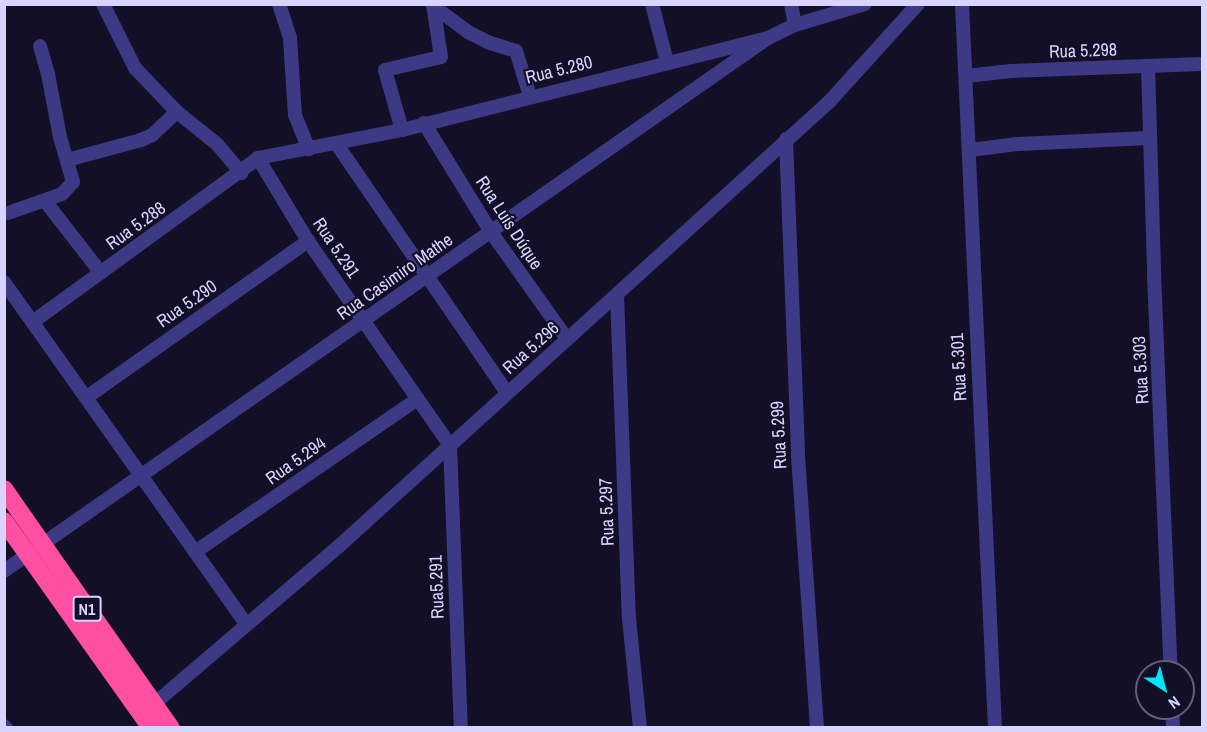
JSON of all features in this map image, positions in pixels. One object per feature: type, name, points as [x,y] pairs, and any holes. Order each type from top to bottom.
[{"type":"highway","name":"N1","points":[[4,489],[36,550],[151,728]]},
{"type":"highway","name":"N1","points":[[4,521],[36,550],[171,728]]},
{"type":"street","points":[[103,4],[135,68],[177,112],[217,144],[241,172]]},
{"type":"street","points":[[279,4],[290,38],[295,115],[309,148]]},
{"type":"street","points":[[652,4],[666,62]]},
{"type":"street","points":[[791,4],[795,25]]},
{"type":"street","name":"Rua 5.280","points":[[258,158],[402,130],[768,38],[835,8],[865,4]]},
{"type":"street","name":"Rua 5.296","points":[[154,704],[338,546],[829,102],[918,4]]},
{"type":"street","name":"Rua 5.301","points":[[962,4],[970,150],[976,351],[987,525],[995,728]]},
{"type":"street","points":[[433,5],[468,32],[490,43],[516,51],[530,96]]},
{"type":"street","points":[[402,130],[385,70],[441,57],[433,5]]},
{"type":"street","name":"Rua Casimiro Mathe","points":[[4,571],[142,477],[768,38]]},
{"type":"street","points":[[6,211],[45,201],[70,189],[73,182],[40,46]]},
{"type":"street","name":"Rua 5.298","points":[[966,76],[1012,71],[1203,64]]},
{"type":"street","name":"Rua 5.303","points":[[1148,66],[1171,660]]},
{"type":"street","points":[[67,160],[141,140],[152,135],[177,112]]},
{"type":"street","name":"Rua Luís Dúque","points":[[424,123],[491,232],[567,339]]},
{"type":"street","points":[[970,150],[1018,144],[1149,138]]},
{"type":"street","name":"Rua 5.299","points":[[786,140],[798,456],[817,728]]},
{"type":"street","points":[[336,143],[507,393]]},
{"type":"street","name":"Rua 5.288","points":[[34,321],[258,158]]},
{"type":"street","name":"Rua 5.291","points":[[258,158],[308,241],[450,445]]},
{"type":"street","points":[[45,201],[101,273]]},
{"type":"street","name":"Rua 5.290","points":[[87,397],[308,241]]},
{"type":"street","points":[[4,282],[34,321],[246,624]]},
{"type":"street","name":"Rua 5.297","points":[[617,295],[629,618],[640,728]]},
{"type":"street","name":"Rua 5.294","points":[[195,552],[418,399]]},
{"type":"street","name":"Rua5.291","points":[[450,445],[461,728]]}]
